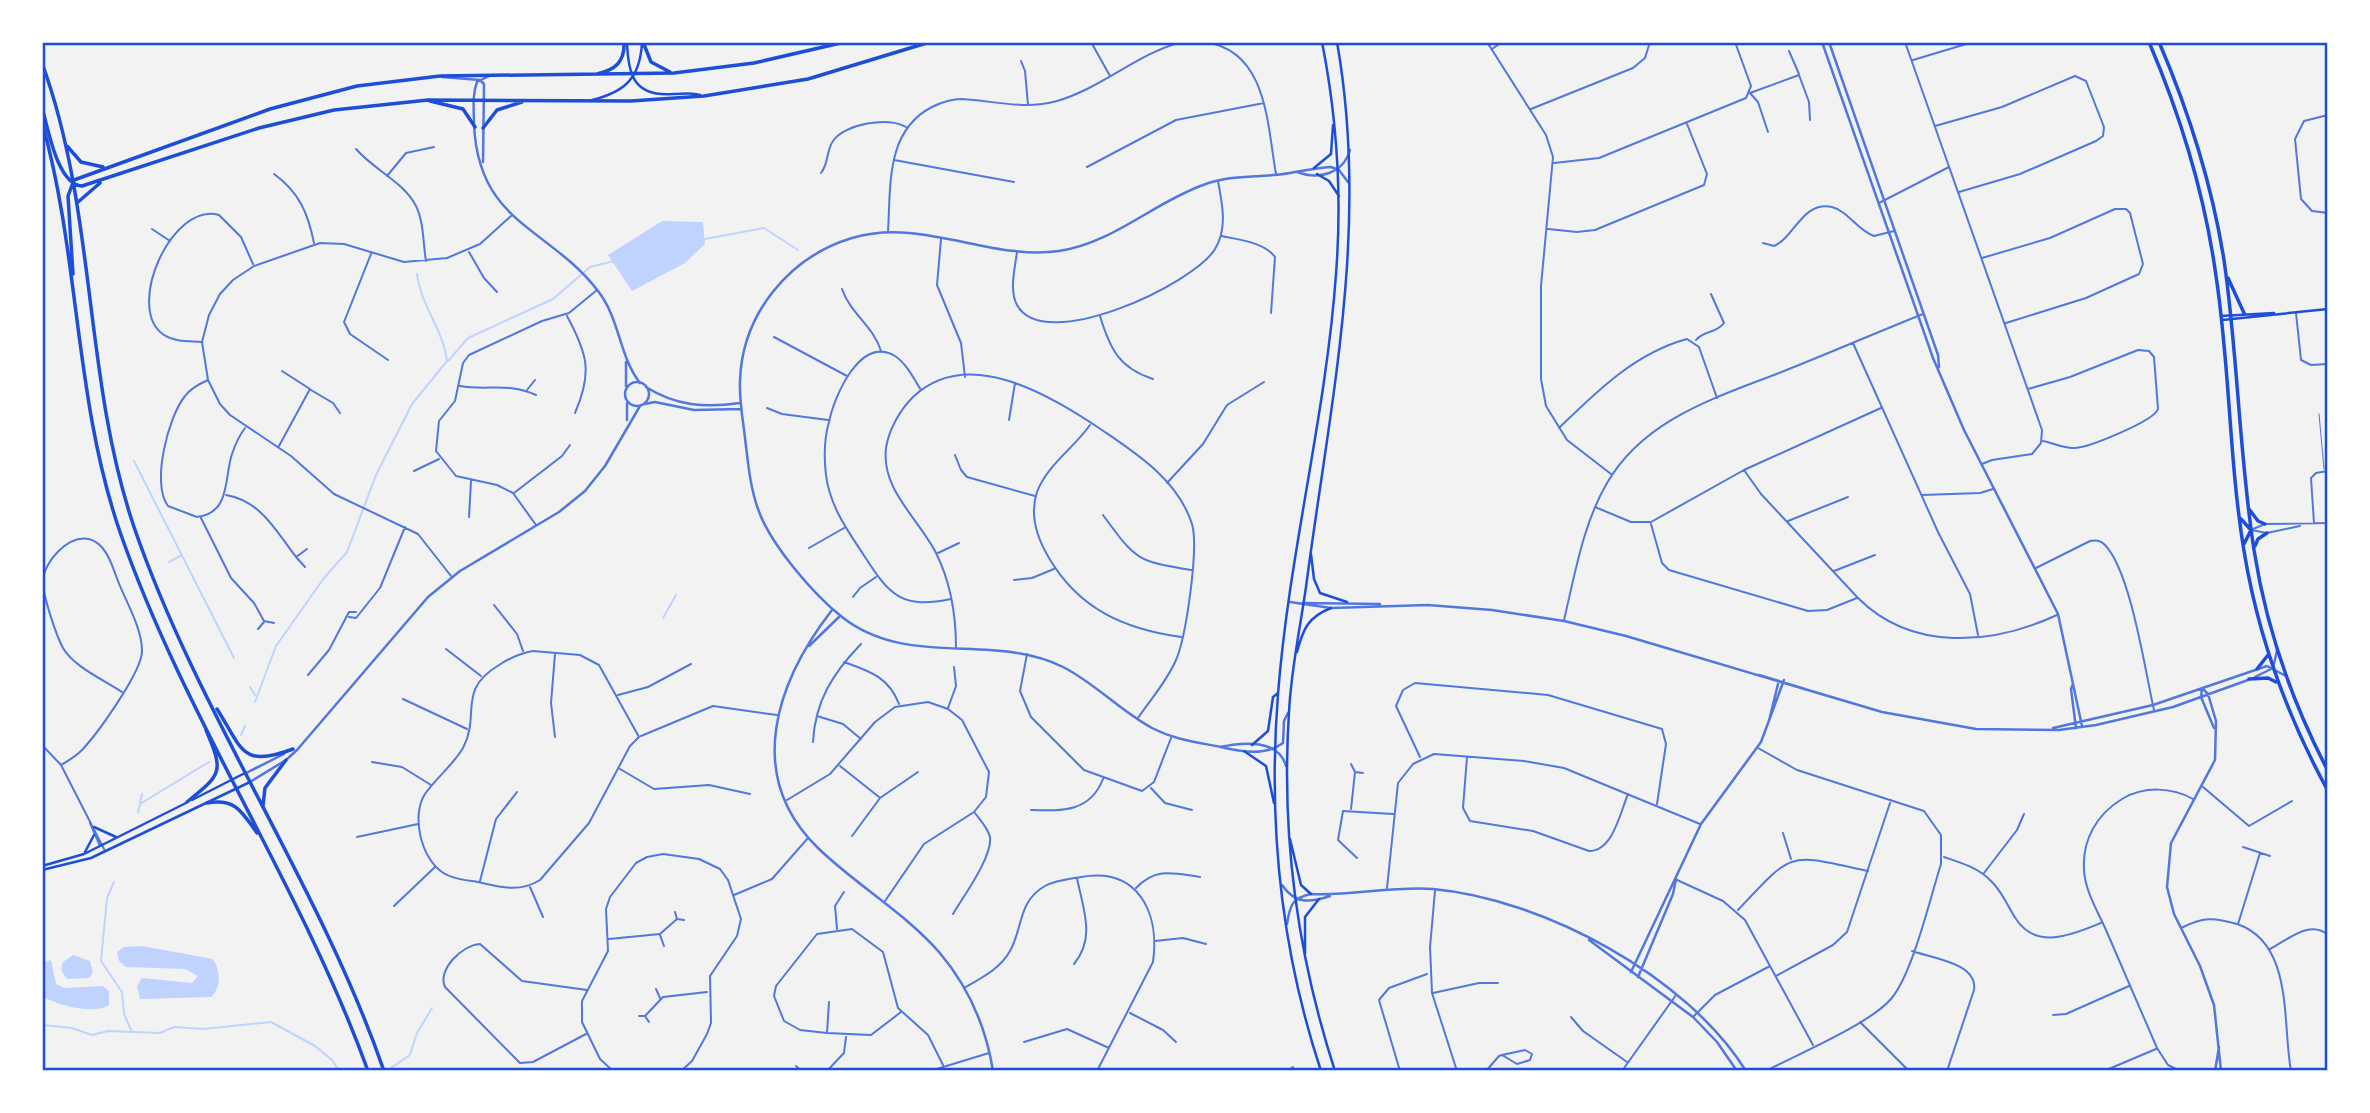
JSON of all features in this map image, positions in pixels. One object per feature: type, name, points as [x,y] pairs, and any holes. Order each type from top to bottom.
[{"type":"main road","points":[[626,42],[628,67],[647,92],[660,95],[695,93],[704,96]]},
{"type":"main road","points":[[584,76],[615,68],[624,55],[626,42]]},
{"type":"main road","points":[[585,101],[620,90],[639,67],[643,42]]},
{"type":"main road","points":[[643,42],[651,62],[674,73]]},
{"type":"main road","points":[[72,280],[74,265],[68,196],[72,182],[105,167],[321,94],[440,76],[674,73],[754,63],[845,42]]},
{"type":"main road","points":[[72,182],[102,181],[259,128],[334,110],[428,100],[585,101],[704,96],[808,79],[930,42]]},
{"type":"main road","points":[[1321,1071],[1306,1019],[1286,927],[1276,836],[1275,749],[1278,693],[1332,314],[1339,170],[1322,42]]},
{"type":"main road","points":[[1335,1071],[1305,957],[1294,899],[1286,768],[1293,667],[1345,316],[1351,195],[1350,150],[1337,42]]},
{"type":"main road","points":[[2149,42],[2193,166],[2210,241],[2222,318],[2243,548],[2268,654],[2293,721],[2328,791]]},
{"type":"main road","points":[[2160,42],[2203,167],[2223,259],[2254,550],[2277,647],[2287,677],[2302,717],[2328,771]]},
{"type":"main road","points":[[42,63],[66,145],[78,202],[97,370],[117,468],[153,579],[346,978],[384,1071]]},
{"type":"main road","points":[[428,100],[463,109],[475,127]]},
{"type":"main road","points":[[483,128],[497,110],[527,101]]},
{"type":"main road","points":[[42,107],[59,164],[72,182]]},
{"type":"main road","points":[[1314,168],[1331,154],[1333,117]]},
{"type":"main road","points":[[42,122],[59,192],[86,393],[106,484],[139,582],[202,718],[332,983],[368,1070]]},
{"type":"main road","points":[[66,145],[81,162],[105,167]]},
{"type":"main road","points":[[1317,174],[1329,181],[1339,196]]},
{"type":"main road","points":[[78,202],[102,181]]},
{"type":"main road","points":[[2197,184],[2207,181]]},
{"type":"main road","points":[[2223,259],[2232,290],[2245,313]]},
{"type":"main road","points":[[2222,318],[2328,309]]},
{"type":"main road","points":[[2231,317],[2245,313],[2277,313]]},
{"type":"main road","points":[[2248,508],[2258,521],[2265,524]]},
{"type":"main road","points":[[2239,514],[2244,525],[2251,530]]},
{"type":"main road","points":[[2243,548],[2246,534],[2251,530]]},
{"type":"main road","points":[[2254,550],[2258,538],[2267,533]]},
{"type":"main road","points":[[1311,547],[1316,587],[1329,598],[1347,602]]},
{"type":"main road","points":[[1293,667],[1306,624],[1317,613],[1331,608]]},
{"type":"main road","points":[[2257,669],[2268,654]]},
{"type":"main road","points":[[2249,679],[2268,678],[2278,683]]},
{"type":"main road","points":[[1252,745],[1268,732],[1273,697],[1278,693]]},
{"type":"main road","points":[[221,718],[240,749],[250,756],[275,756],[293,749]]},
{"type":"main road","points":[[187,802],[211,783],[219,772],[219,761],[206,726]]},
{"type":"main road","points":[[1244,751],[1266,766],[1276,820]]},
{"type":"main road","points":[[263,808],[265,788],[286,760]]},
{"type":"main road","points":[[42,868],[83,854],[246,773]]},
{"type":"main road","points":[[42,868],[75,863],[106,852],[250,782]]},
{"type":"main road","points":[[207,803],[222,802],[238,806],[264,843]]},
{"type":"main road","points":[[94,827],[111,837],[118,837]]},
{"type":"main road","points":[[83,854],[94,835]]},
{"type":"main road","points":[[1289,836],[1294,846],[1301,885],[1311,894]]},
{"type":"main road","points":[[1305,957],[1306,917],[1319,900]]},
{"type":"street","points":[[1091,42],[1111,77]]},
{"type":"street","points":[[888,232],[893,160],[907,127],[930,108],[952,100],[1028,106],[1069,97],[1111,77],[1168,44],[1182,42]]},
{"type":"street","points":[[1205,42],[1223,47],[1239,57],[1251,70],[1264,103],[1276,174]]},
{"type":"street","points":[[1223,47],[1225,42]]},
{"type":"street","points":[[1487,42],[1546,135],[1554,163],[1541,286],[1542,391],[1546,406],[1558,429],[1577,450],[1612,474]]},
{"type":"street","points":[[1492,50],[1502,42]]},
{"type":"street","points":[[1530,110],[1639,65],[1645,58],[1650,42]]},
{"type":"street","points":[[1735,42],[1749,81],[1749,93],[1758,103],[1768,132]]},
{"type":"street","points":[[1822,42],[1918,316],[1939,368],[1981,465],[2058,614],[2082,727]]},
{"type":"street","points":[[1829,42],[1938,355],[1939,368]]},
{"type":"street","points":[[1905,42],[2042,430],[2042,440],[2037,449],[2026,457],[1992,460],[1981,465]]},
{"type":"street","points":[[1912,60],[1973,42]]},
{"type":"street","points":[[2269,42],[2290,42]]},
{"type":"street","points":[[1788,51],[1809,102],[1811,120]]},
{"type":"street","points":[[1021,61],[1025,71],[1028,106]]},
{"type":"street","points":[[489,75],[475,86],[474,100],[477,152],[491,188],[511,216],[577,268],[597,290],[614,317],[626,358],[640,383]]},
{"type":"street","points":[[1554,163],[1599,158],[1741,101],[1749,93],[1799,75]]},
{"type":"street","points":[[440,76],[447,80],[480,80],[484,84],[483,165]]},
{"type":"street","points":[[1935,127],[2001,107],[2075,76],[2086,81],[2104,127],[2103,136],[2096,141],[2029,171],[1958,192]]},
{"type":"street","points":[[1087,167],[1175,120],[1264,103]]},
{"type":"street","points":[[2328,115],[2304,121],[2295,139],[2301,199],[2312,211],[2328,213]]},
{"type":"street","points":[[821,173],[827,164],[831,144],[842,133],[884,120],[907,127]]},
{"type":"street","points":[[1547,229],[1577,232],[1595,230],[1704,185],[1707,174],[1686,123]]},
{"type":"street","points":[[386,177],[405,153],[434,147]]},
{"type":"street","points":[[356,149],[403,189],[416,206],[426,262]]},
{"type":"street","points":[[1297,172],[1317,174],[1339,170],[1350,150]]},
{"type":"street","points":[[893,160],[1014,182]]},
{"type":"street","points":[[1878,204],[1950,167]]},
{"type":"street","points":[[1289,712],[1284,721],[1283,743],[1275,749],[1244,751],[1171,737],[1138,719],[1069,670],[1027,653],[900,645],[866,632],[840,616],[775,542],[758,510],[751,482],[741,403],[741,369],[747,340],[761,307],[773,290],[800,264],[823,249],[862,235],[888,232],[941,237],[1018,251],[1061,251],[1096,241],[1189,190],[1218,180],[1314,168],[1339,170],[1348,181],[1351,195]]},
{"type":"street","points":[[274,174],[287,184],[305,208],[314,244]]},
{"type":"street","points":[[1018,251],[1013,293],[1025,314],[1050,323],[1100,315],[1138,300],[1193,270],[1209,257],[1221,236],[1223,220],[1218,180]]},
{"type":"street","points":[[1763,243],[1774,246],[1780,244],[1803,216],[1825,207],[1841,211],[1868,234],[1874,236],[1895,231]]},
{"type":"street","points":[[1982,258],[2050,237],[2115,209],[2126,209],[2130,213],[2143,264],[2139,274],[2068,305],[2005,324]]},
{"type":"street","points":[[202,342],[171,339],[161,332],[152,320],[151,279],[171,241],[192,216],[204,213],[219,215],[241,237],[254,266]]},
{"type":"street","points":[[452,577],[433,549],[406,526],[334,494],[279,447],[245,427],[219,404],[208,380],[202,342],[209,315],[220,294],[233,280],[254,266],[314,244],[344,244],[404,262],[426,262],[468,251],[491,236],[511,216]]},
{"type":"street","points":[[152,229],[171,241]]},
{"type":"street","points":[[1221,236],[1255,244],[1271,251],[1275,257],[1271,313]]},
{"type":"street","points":[[941,237],[937,285],[961,343],[965,377]]},
{"type":"street","points":[[468,251],[484,278],[497,292]]},
{"type":"street","points":[[371,253],[344,322],[350,334],[388,360]]},
{"type":"street","points":[[842,289],[850,306],[878,341],[881,352]]},
{"type":"street","points":[[536,526],[513,494],[497,485],[456,477],[440,458],[435,444],[439,421],[455,401],[463,363],[469,355],[542,321],[566,315],[597,290]]},
{"type":"street","points":[[1558,429],[1623,370],[1683,340],[1695,341],[1702,334],[1718,330],[1724,323],[1712,294]]},
{"type":"street","points":[[2296,312],[2301,360],[2306,365],[2328,364]]},
{"type":"street","points":[[1564,621],[1594,507],[1612,474],[1629,453],[1657,428],[1717,398],[1924,314]]},
{"type":"street","points":[[566,315],[586,356],[582,397],[575,413]]},
{"type":"street","points":[[1100,315],[1114,354],[1136,373],[1153,379]]},
{"type":"street","points":[[774,337],[848,377]]},
{"type":"street","points":[[1695,341],[1717,398]]},
{"type":"street","points":[[1853,343],[1921,495],[1970,594],[1978,636]]},
{"type":"street","points":[[2028,389],[2138,350],[2147,350],[2154,357],[2158,409],[2155,416],[2083,447],[2069,448],[2042,440]]},
{"type":"street","points":[[921,390],[901,361],[881,352],[866,356],[848,377],[829,420],[825,449],[826,476],[831,497],[845,527],[886,589],[902,600],[922,604],[952,599]]},
{"type":"street","points":[[626,358],[627,424]]},
{"type":"street","points":[[282,371],[333,403],[340,413]]},
{"type":"street","points":[[956,649],[952,599],[937,554],[894,489],[886,460],[894,422],[921,390],[943,380],[965,377],[1015,382],[1052,398],[1147,460],[1167,484],[1192,526],[1195,550],[1182,637],[1171,671],[1138,719]]},
{"type":"street","points":[[208,380],[192,389],[180,402],[168,436],[160,485],[168,506],[201,517],[215,511],[225,495],[231,455],[245,427]]},
{"type":"street","points":[[526,391],[535,380]]},
{"type":"street","points":[[625,390],[634,382],[663,397],[687,404],[718,406],[741,403]]},
{"type":"street","points":[[1009,420],[1015,382]]},
{"type":"street","points":[[1167,484],[1203,444],[1227,405],[1264,382]]},
{"type":"street","points":[[459,386],[476,389],[493,385],[536,395]]},
{"type":"street","points":[[645,404],[649,395],[646,387]]},
{"type":"street","points":[[279,447],[310,389]]},
{"type":"street","points":[[627,402],[640,406]]},
{"type":"street","points":[[250,782],[286,760],[413,612],[452,577],[573,502],[605,466],[627,424],[640,406],[655,402],[694,410],[742,408]]},
{"type":"street","points":[[766,408],[782,414],[829,420]]},
{"type":"street","points":[[1594,507],[1631,522],[1651,522],[1744,470],[1882,408]]},
{"type":"street","points":[[1091,424],[1048,473],[1036,496],[1035,528],[1055,568],[1070,589],[1104,615],[1138,629],[1182,637]]},
{"type":"street","points":[[513,494],[562,456],[570,445]]},
{"type":"street","points":[[955,455],[967,477],[1036,496]]},
{"type":"street","points":[[414,471],[440,458]]},
{"type":"street","points":[[1744,470],[1761,495],[1858,598],[1885,621],[1915,634],[1940,638],[2010,633],[2058,614]]},
{"type":"street","points":[[2315,524],[2311,478],[2316,473],[2328,471]]},
{"type":"street","points":[[469,517],[471,480]]},
{"type":"street","points":[[1921,495],[1980,493],[1994,489]]},
{"type":"street","points":[[225,495],[248,501],[260,510],[304,567]]},
{"type":"street","points":[[1787,522],[1848,497]]},
{"type":"street","points":[[1103,515],[1128,548],[1140,559],[1192,570]]},
{"type":"street","points":[[201,517],[231,578],[254,603],[264,621],[274,623]]},
{"type":"street","points":[[1651,522],[1662,563],[1669,570],[1808,611],[1827,610],[1858,598]]},
{"type":"street","points":[[2251,530],[2267,533],[2328,523]]},
{"type":"street","points":[[2251,530],[2265,524],[2305,525]]},
{"type":"street","points":[[349,617],[355,618],[380,588],[406,526]]},
{"type":"street","points":[[809,548],[845,527]]},
{"type":"street","points":[[61,765],[84,748],[122,692],[140,663],[141,640],[104,549],[88,539],[73,540],[63,546],[48,566],[43,579],[59,640],[71,658],[122,692]]},
{"type":"street","points":[[2035,568],[2090,541],[2097,540],[2107,547],[2129,602],[2155,711]]},
{"type":"street","points":[[937,554],[959,543]]},
{"type":"street","points":[[296,557],[307,549]]},
{"type":"street","points":[[1833,572],[1875,555]]},
{"type":"street","points":[[1014,580],[1031,578],[1055,568]]},
{"type":"street","points":[[853,597],[860,588],[877,576]]},
{"type":"street","points":[[1290,602],[1383,605]]},
{"type":"street","points":[[1303,603],[1331,608],[1428,605],[1564,621],[1626,636],[1882,712],[1950,726],[2003,730],[2076,728],[2111,722],[2201,697],[2273,668]]},
{"type":"street","points":[[494,606],[517,634],[523,652]]},
{"type":"street","points":[[833,609],[806,648],[783,693],[776,715],[776,760],[786,800],[808,837],[937,950],[964,988],[982,1023],[993,1071]]},
{"type":"street","points":[[308,675],[349,617],[350,611],[357,613]]},
{"type":"street","points":[[806,648],[840,616]]},
{"type":"street","points":[[258,629],[264,621]]},
{"type":"street","points":[[813,742],[816,715],[823,695],[844,662],[861,644]]},
{"type":"street","points":[[2273,668],[2277,647]]},
{"type":"street","points":[[446,649],[481,677]]},
{"type":"street","points":[[639,737],[604,671],[592,660],[555,653],[523,652],[481,677],[471,697],[468,730],[461,752],[432,785],[421,803],[419,824],[426,850],[436,867],[451,876],[511,889],[530,886],[545,875],[589,823],[639,737],[713,706],[776,715]]},
{"type":"street","points":[[555,653],[551,703],[555,737]]},
{"type":"street","points":[[1027,653],[1020,686],[1025,709],[1076,764],[1136,791],[1150,787]]},
{"type":"street","points":[[844,662],[883,678],[892,688],[900,705]]},
{"type":"street","points":[[617,695],[648,687],[691,664]]},
{"type":"street","points":[[948,709],[956,686],[954,667]]},
{"type":"street","points":[[2053,728],[2129,712],[2257,669],[2273,668],[2287,677]]},
{"type":"street","points":[[1421,758],[1396,712],[1398,696],[1409,686],[1422,682],[1559,697],[1662,729],[1666,744],[1657,805]]},
{"type":"street","points":[[1631,972],[1701,824],[1758,747],[1781,682]]},
{"type":"street","points":[[2073,684],[2071,689],[2076,728]]},
{"type":"street","points":[[2202,688],[2208,694],[2216,731],[2215,760],[2203,787],[2177,828],[2168,858],[2169,901],[2208,985],[2216,1015],[2221,1071]]},
{"type":"street","points":[[2202,688],[2201,697],[2216,731]]},
{"type":"street","points":[[403,699],[468,730]]},
{"type":"street","points":[[786,800],[826,777],[882,715],[900,705],[928,702],[948,709],[969,730],[989,772],[988,793],[974,812],[924,844],[884,902]]},
{"type":"street","points":[[2129,712],[2130,717]]},
{"type":"street","points":[[816,715],[843,724],[861,739]]},
{"type":"street","points":[[2110,717],[2111,722]]},
{"type":"street","points":[[2094,720],[2096,725]]},
{"type":"street","points":[[1150,787],[1171,737]]},
{"type":"street","points":[[246,773],[293,749],[307,738]]},
{"type":"street","points":[[42,745],[61,765],[94,835],[106,852]]},
{"type":"street","points":[[1237,748],[1252,745],[1275,749],[1284,758],[1286,768]]},
{"type":"street","points":[[1758,747],[1797,770],[1915,806],[1932,818],[1941,835],[1943,856],[1897,990],[1881,1008],[1860,1021],[1766,1071]]},
{"type":"street","points":[[1387,889],[1398,783],[1406,771],[1421,758],[1443,753],[1564,768],[1701,824]]},
{"type":"street","points":[[1468,755],[1463,808],[1470,821],[1533,831],[1588,850],[1596,851],[1606,844],[1629,793]]},
{"type":"street","points":[[372,761],[402,767],[432,785]]},
{"type":"street","points":[[1351,764],[1355,772],[1351,810]]},
{"type":"street","points":[[839,765],[880,798]]},
{"type":"street","points":[[619,768],[654,789],[709,785],[750,794]]},
{"type":"street","points":[[852,836],[880,798],[918,772]]},
{"type":"street","points":[[1355,772],[1363,773]]},
{"type":"street","points":[[1031,810],[1083,805],[1094,799],[1103,778]]},
{"type":"street","points":[[1150,787],[1165,803],[1192,810]]},
{"type":"street","points":[[2203,787],[2249,826],[2292,801]]},
{"type":"street","points":[[2180,1071],[2168,1065],[2157,1048],[2102,922],[2084,873],[2087,840],[2096,823],[2114,804],[2144,791],[2170,791],[2194,800]]},
{"type":"street","points":[[480,883],[496,819],[517,792]]},
{"type":"street","points":[[1776,976],[1842,938],[1848,929],[1892,798]]},
{"type":"street","points":[[1357,858],[1338,840],[1340,814],[1351,810],[1394,814]]},
{"type":"street","points":[[953,914],[990,844],[987,830],[974,812]]},
{"type":"street","points":[[1983,874],[2017,830],[2024,814]]},
{"type":"street","points":[[90,822],[101,845]]},
{"type":"street","points":[[357,837],[419,824]]},
{"type":"street","points":[[1783,833],[1791,860]]},
{"type":"street","points":[[734,895],[772,879],[808,837]]},
{"type":"street","points":[[2243,847],[2270,856]]},
{"type":"street","points":[[2238,925],[2260,853]]},
{"type":"street","points":[[612,1071],[600,1059],[580,1014],[587,990],[605,959],[608,939],[606,909],[610,897],[630,869],[647,857],[663,854],[708,862],[726,876],[741,919],[739,932],[712,972],[708,992],[711,1023],[707,1034],[692,1061],[681,1071]]},
{"type":"street","points":[[1943,856],[1983,874],[1995,885],[2019,923],[2033,934],[2063,937],[2102,922]]},
{"type":"street","points":[[1737,911],[1776,869],[1791,860],[1809,859],[1868,871]]},
{"type":"street","points":[[394,906],[436,867]]},
{"type":"street","points":[[1135,888],[1150,875],[1160,872],[1200,877]]},
{"type":"street","points":[[964,988],[1004,960],[1014,943],[1022,913],[1034,893],[1051,883],[1077,877],[1106,874],[1120,878],[1135,888],[1146,905],[1154,942],[1152,967],[1097,1071]]},
{"type":"street","points":[[1074,964],[1085,951],[1087,936],[1077,877]]},
{"type":"street","points":[[1676,879],[1737,911],[1770,965],[1813,1046]]},
{"type":"street","points":[[1638,977],[1673,894],[1676,879]]},
{"type":"street","points":[[1281,883],[1294,899],[1302,902],[1334,895]]},
{"type":"street","points":[[530,886],[542,917]]},
{"type":"street","points":[[1286,927],[1290,905],[1294,899],[1311,894],[1334,895],[1387,889],[1435,890],[1516,906],[1553,920],[1588,939],[1676,995],[1718,1032],[1746,1071]]},
{"type":"street","points":[[1435,890],[1430,973],[1432,993],[1457,1071]]},
{"type":"street","points":[[837,930],[835,906],[844,892]]},
{"type":"street","points":[[675,912],[677,919]]},
{"type":"street","points":[[2181,928],[2207,917],[2257,933],[2270,949],[2283,998],[2291,1071]]},
{"type":"street","points":[[608,939],[660,934],[677,919],[684,920]]},
{"type":"street","points":[[2270,949],[2308,929],[2321,929],[2328,935]]},
{"type":"street","points":[[901,1012],[872,1035],[827,1032],[789,1026],[782,1018],[774,996],[779,979],[813,938],[820,933],[837,930],[858,931],[883,952],[893,996],[901,1012],[928,1035],[943,1065]]},
{"type":"street","points":[[660,934],[664,946]]},
{"type":"street","points":[[1154,942],[1183,938],[1206,944]]},
{"type":"street","points":[[1588,939],[1693,1017],[1717,1042],[1737,1071]]},
{"type":"street","points":[[587,990],[522,981],[480,944],[468,947],[446,967],[442,978],[444,987],[520,1063],[533,1062],[587,1034]]},
{"type":"street","points":[[1912,951],[1966,969],[1974,978],[1974,990],[1947,1071]]},
{"type":"street","points":[[1693,1017],[1715,995],[1770,965]]},
{"type":"street","points":[[1400,1071],[1379,1000],[1389,988],[1430,973]]},
{"type":"street","points":[[1432,993],[1479,983],[1499,983]]},
{"type":"street","points":[[2053,1015],[2066,1014],[2130,986]]},
{"type":"street","points":[[656,989],[660,999]]},
{"type":"street","points":[[639,1016],[645,1016],[660,999],[708,992]]},
{"type":"street","points":[[1622,1071],[1676,995]]},
{"type":"street","points":[[827,1032],[830,1002]]},
{"type":"street","points":[[1129,1012],[1163,1030],[1176,1042]]},
{"type":"street","points":[[645,1016],[649,1022]]},
{"type":"street","points":[[1571,1017],[1583,1031],[1628,1063]]},
{"type":"street","points":[[1860,1021],[1909,1071]]},
{"type":"street","points":[[1024,1042],[1067,1029],[1110,1048]]},
{"type":"street","points":[[827,1071],[844,1053],[846,1034]]},
{"type":"street","points":[[2215,1071],[2219,1047]]},
{"type":"street","points":[[2104,1071],[2157,1048]]},
{"type":"street","points":[[1486,1071],[1502,1055],[1525,1050],[1532,1054],[1528,1062],[1517,1064],[1502,1055]]},
{"type":"street","points":[[930,1071],[990,1053]]},
{"type":"street","points":[[796,1066],[802,1071]]},
{"type":"street","points":[[1287,1071],[1293,1067]]},
{"type":"lane","points":[[2319,414],[2324,471]]},
{"type":"water","points":[[662,221],[703,222],[705,244],[685,263],[632,291],[608,255]]},
{"type":"water","points":[[142,946],[213,959],[219,979],[217,989],[211,997],[140,999],[137,986],[142,978],[192,983],[198,976],[185,969],[126,967],[119,961],[117,952],[124,947]]},
{"type":"water","points":[[73,955],[90,961],[93,972],[89,978],[67,979],[61,970],[63,962]]},
{"type":"water","points":[[51,960],[56,984],[64,988],[103,986],[109,991],[109,1005],[94,1009],[75,1008],[42,996],[42,963]]},
{"type":"waterway","points":[[705,239],[764,228],[798,250]]},
{"type":"waterway","points":[[448,361],[468,338],[553,299],[590,267],[614,261]]},
{"type":"waterway","points":[[255,702],[276,646],[324,578],[347,552],[376,475],[412,404],[447,361],[417,274]]},
{"type":"waterway","points":[[134,461],[234,658]]},
{"type":"waterway","points":[[169,562],[180,556]]},
{"type":"waterway","points":[[663,618],[676,595]]},
{"type":"waterway","points":[[250,687],[255,695]]},
{"type":"waterway","points":[[241,735],[245,726]]},
{"type":"waterway","points":[[138,812],[140,804],[209,762]]},
{"type":"waterway","points":[[140,803],[142,794]]},
{"type":"waterway","points":[[114,882],[107,898],[101,961],[122,992],[124,1014],[132,1032]]},
{"type":"waterway","points":[[391,1068],[410,1055],[417,1033],[432,1008]]},
{"type":"waterway","points":[[42,1025],[72,1028],[92,1035],[108,1031],[160,1033],[174,1027],[203,1029],[271,1022],[315,1046],[332,1060],[339,1071]]}]
